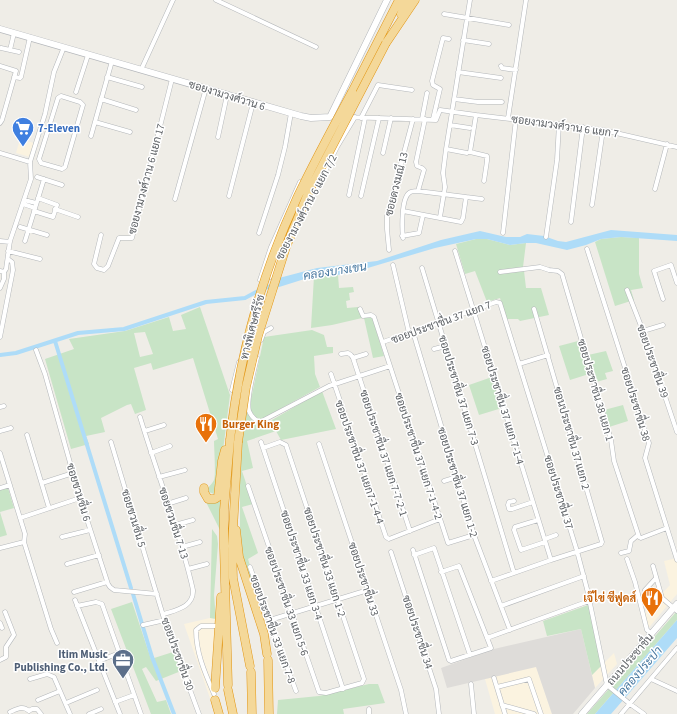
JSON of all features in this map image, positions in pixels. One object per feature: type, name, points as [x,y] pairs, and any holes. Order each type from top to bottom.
[{"type":"highway","points":[[382,42],[392,0]]},
{"type":"highway","name":"ทางพิเศษศรีรัช","points":[[382,42],[399,0]]},
{"type":"highway","name":"ทางพิเศษศรีรัช","points":[[233,714],[228,688],[224,510],[237,390],[247,343],[263,285],[297,198],[382,42],[407,0]]},
{"type":"highway","points":[[382,42],[415,0]]},
{"type":"highway","points":[[204,488],[204,492],[208,499],[215,499],[218,497],[222,461],[225,451],[232,442]]},
{"type":"highway","name":"ทางพิเศษศรีรัช","points":[[232,442],[233,578],[251,669],[252,714]]},
{"type":"highway","points":[[233,504],[239,558],[264,634],[267,657],[269,714]]},
{"type":"highway","points":[[219,714],[215,694],[224,548]]},
{"type":"street","points":[[141,70],[173,0]]},
{"type":"street","points":[[216,0],[316,47]]},
{"type":"street","points":[[387,0],[330,117],[433,119],[440,89],[433,85],[432,81],[443,38],[449,39]]},
{"type":"street","points":[[440,217],[446,183],[443,173],[446,150],[470,0]]},
{"type":"street","points":[[508,118],[526,0]]},
{"type":"street","points":[[444,14],[509,25]]},
{"type":"street","name":"ซอยงามวงศ์วาน 6","points":[[0,29],[206,88],[253,103],[311,118],[330,117]]},
{"type":"street","points":[[10,50],[14,33]]},
{"type":"street","points":[[14,77],[21,77],[30,37]]},
{"type":"street","points":[[464,40],[489,44]]},
{"type":"street","points":[[0,288],[4,279],[2,272],[8,259],[10,242],[31,180],[30,162],[45,114],[54,72],[64,47]]},
{"type":"street","points":[[0,48],[19,52]]},
{"type":"street","points":[[76,92],[88,55]]},
{"type":"street","points":[[91,136],[112,62]]},
{"type":"street","points":[[0,66],[16,71],[0,123]]},
{"type":"street","points":[[501,66],[502,68],[516,70]]},
{"type":"street","points":[[458,72],[501,78]]},
{"type":"street","points":[[107,77],[142,87]]},
{"type":"street","name":"ซอยงามวงศ์วาน 6 แยก 17","points":[[101,235],[94,264],[97,268],[104,270],[108,266],[119,238],[132,238],[172,79]]},
{"type":"street","points":[[349,195],[363,118],[378,85],[412,90]]},
{"type":"street","points":[[175,199],[206,88]]},
{"type":"street","points":[[418,191],[424,169],[416,164],[427,94]]},
{"type":"street","points":[[218,137],[227,95]]},
{"type":"street","points":[[60,96],[83,104],[67,163],[63,169],[43,163],[40,160],[52,116],[60,96]]},
{"type":"street","points":[[101,99],[136,110]]},
{"type":"street","points":[[454,99],[478,102],[502,102]]},
{"type":"street","points":[[230,196],[253,103]]},
{"type":"street","name":"ซอยงามวงศ์วาน 6 แยก 7","points":[[433,119],[436,120],[440,110],[603,130],[677,147]]},
{"type":"street","points":[[259,233],[280,168],[291,113]]},
{"type":"street","points":[[45,114],[52,116]]},
{"type":"street","points":[[476,115],[470,152],[487,156],[484,181]]},
{"type":"street","name":"ซอยงามวงศ์วาน 6 แยก 7/2","points":[[270,277],[289,233],[299,224],[336,147],[355,117]]},
{"type":"street","points":[[361,196],[379,118]]},
{"type":"street","points":[[383,153],[391,118]]},
{"type":"street","name":"ซอยดวงมณี 13","points":[[389,250],[387,216],[412,119]]},
{"type":"street","points":[[503,233],[516,119]]},
{"type":"street","points":[[95,122],[130,132]]},
{"type":"street","points":[[546,237],[557,160],[559,124]]},
{"type":"street","points":[[450,125],[470,128]]},
{"type":"street","points":[[571,222],[583,127]]},
{"type":"street","points":[[592,205],[603,130]]},
{"type":"street","points":[[655,189],[667,144]]},
{"type":"street","points":[[446,150],[467,153]]},
{"type":"street","points":[[0,153],[30,162]]},
{"type":"street","points":[[37,177],[62,185]]},
{"type":"street","points":[[25,241],[44,180]]},
{"type":"street","points":[[260,280],[271,247],[300,182],[316,188]]},
{"type":"street","points":[[423,214],[419,232],[402,237],[403,211],[407,195],[413,191],[482,198]]},
{"type":"street","points":[[403,211],[461,222],[466,197]]},
{"type":"street","points":[[24,202],[53,217],[57,205],[38,198]]},
{"type":"street","points":[[55,209],[78,217]]},
{"type":"street","points":[[20,227],[47,235]]},
{"type":"street","points":[[0,240],[10,242]]},
{"type":"street","name":"ซอยประชาชื่น 38","points":[[587,249],[649,443],[645,458],[677,560]]},
{"type":"street","points":[[8,251],[40,259]]},
{"type":"street","name":"ซอยประชาชื่น 37 แยก 7-1-4","points":[[455,251],[551,560]]},
{"type":"street","points":[[0,337],[13,270],[12,262],[8,259]]},
{"type":"street","name":"ซอยประชาชื่น 37 แยก 1-2","points":[[393,265],[411,333],[474,534],[510,630]]},
{"type":"street","points":[[663,299],[654,271],[671,265],[677,283]]},
{"type":"street","name":"ซอยประชาชื่น 38 แยก 1","points":[[500,272],[540,267],[558,271],[562,274],[611,440],[614,461],[638,535]]},
{"type":"street","name":"ซอยประชาชื่น 37 แยก 7-3","points":[[422,268],[514,573]]},
{"type":"street","name":"ซอยประชาชื่น 39","points":[[627,290],[643,331],[677,432]]},
{"type":"street","name":"ซอยประชาชื่น 37 แยก 7","points":[[383,342],[499,302]]},
{"type":"street","name":"ซอยประชาชื่น 37","points":[[499,302],[577,551],[610,688]]},
{"type":"street","name":"ซอยประชาชื่น 37 แยก 7-1-4-2","points":[[360,309],[363,316],[371,315],[374,317],[448,543],[474,534]]},
{"type":"street","name":"ซอนประชาชื่น 37 แยก 2","points":[[534,309],[602,540],[601,544],[577,551]]},
{"type":"street","points":[[643,331],[663,325]]},
{"type":"street","points":[[271,328],[266,330],[262,336],[248,403],[249,411],[255,420],[262,422],[318,391],[390,366]]},
{"type":"street","points":[[232,390],[246,333],[262,336]]},
{"type":"street","points":[[434,350],[446,346]]},
{"type":"street","name":"ซอยชวนชื่น 6","points":[[36,350],[80,498],[107,582]]},
{"type":"street","points":[[341,354],[348,353],[353,358],[366,354]]},
{"type":"street","points":[[519,364],[548,355]]},
{"type":"street","name":"ซอยประชาชื่น 37 แยก 7-7-2-1","points":[[353,358],[410,531]]},
{"type":"street","name":"ซอยประชาชื่น 37 แยก7-1-4-4","points":[[331,374],[385,536],[387,538],[410,531]]},
{"type":"street","name":"ซอยชวนชื่น 7-13","points":[[140,417],[182,547],[193,594],[190,601],[183,607],[164,614]]},
{"type":"street","points":[[145,431],[164,425]]},
{"type":"street","points":[[0,431],[11,428]]},
{"type":"street","points":[[27,435],[50,508]]},
{"type":"street","name":"ซอยชวนชื่น 5","points":[[111,442],[157,594]]},
{"type":"street","name":"ซอยประชาชื่น 33 แยก 3-4","points":[[261,442],[343,689]]},
{"type":"street","name":"ซอยประชาชื่น 33 แยก 1-2","points":[[263,448],[280,442],[286,445],[364,679],[362,683],[343,689]]},
{"type":"street","name":"ซอยประชาชื่น 33","points":[[319,444],[401,690],[406,714]]},
{"type":"street","points":[[151,452],[170,446]]},
{"type":"street","points":[[0,453],[25,534],[24,542],[51,629],[57,643]]},
{"type":"street","points":[[160,477],[185,470]]},
{"type":"street","points":[[42,483],[73,473]]},
{"type":"street","points":[[444,481],[457,477]]},
{"type":"street","points":[[0,488],[10,485]]},
{"type":"street","name":"ซอยประชาชื่น 33 แยก 5-6","points":[[248,486],[319,692],[326,693],[343,689]]},
{"type":"street","points":[[20,518],[80,498]]},
{"type":"street","points":[[168,504],[186,498]]},
{"type":"street","points":[[514,501],[509,502],[509,509],[533,502]]},
{"type":"street","points":[[410,531],[440,518]]},
{"type":"street","points":[[175,525],[193,520]]},
{"type":"street","points":[[538,520],[515,527],[514,530],[521,550],[556,535]]},
{"type":"street","points":[[621,553],[629,552],[631,541],[638,535],[641,538],[667,528]]},
{"type":"street","points":[[62,537],[90,530]]},
{"type":"street","points":[[0,548],[24,542]]},
{"type":"street","points":[[182,547],[200,542]]},
{"type":"street","points":[[441,572],[459,566],[491,648],[470,655],[450,660],[414,553],[434,548],[441,572],[470,655]]},
{"type":"street","points":[[492,581],[577,551]]},
{"type":"street","name":"ซอยประชาชื่น 34","points":[[391,552],[436,689],[439,714]]},
{"type":"street","points":[[67,564],[98,555]]},
{"type":"street","points":[[627,559],[648,630],[652,634]]},
{"type":"street","points":[[188,569],[207,564]]},
{"type":"street","points":[[652,566],[662,598],[676,608]]},
{"type":"street","name":"ซอยประชาชื่น 33 แยก 7-8","points":[[250,567],[296,690]]},
{"type":"street","points":[[501,606],[584,576]]},
{"type":"street","points":[[645,590],[656,578]]},
{"type":"street","points":[[74,592],[107,582],[114,590],[157,594]]},
{"type":"street","points":[[270,620],[368,590]]},
{"type":"street","name":"ซอยประชาชื่น 30","points":[[157,594],[199,714]]},
{"type":"street","points":[[75,600],[120,714]]},
{"type":"street","points":[[487,638],[589,601]]},
{"type":"street","points":[[77,606],[96,602],[102,604],[118,653],[141,714]]},
{"type":"street","name":"ถนนประชาชื่น","points":[[582,714],[610,688],[652,634],[676,608]]},
{"type":"street","points":[[0,660],[6,657],[6,647],[14,635],[5,612]]},
{"type":"street","points":[[143,624],[165,620]]},
{"type":"street","points":[[215,694],[200,658],[196,630],[201,626],[219,626]]},
{"type":"street","points":[[621,714],[676,651]]},
{"type":"street","points":[[99,661],[118,653]]},
{"type":"street","points":[[30,679],[47,674],[54,677],[70,714]]},
{"type":"street","points":[[494,678],[505,714]]},
{"type":"street","points":[[497,687],[530,679],[541,714]]},
{"type":"street","points":[[651,679],[677,691]]},
{"type":"street","points":[[471,684],[474,714]]},
{"type":"street","points":[[610,688],[644,714]]},
{"type":"street","points":[[66,702],[97,690]]},
{"type":"street","points":[[38,700],[60,691]]},
{"type":"street","points":[[115,702],[134,695]]},
{"type":"street","points":[[502,705],[534,714]]},
{"type":"street","points":[[10,712],[25,708],[29,713],[32,709],[37,709],[41,714]]},
{"type":"street","points":[[89,714],[102,709]]},
{"type":"street","points":[[369,709],[370,714]]},
{"type":"shaded area","points":[[20,139],[34,143],[30,157],[16,153]]},
{"type":"shaded area","points":[[677,558],[677,594],[646,631],[644,613],[670,585],[664,561]]},
{"type":"shaded area","points":[[210,618],[216,619],[210,680],[212,704],[184,624]]},
{"type":"shaded area","points":[[581,629],[595,688],[573,714],[552,714],[536,667],[447,688],[441,668],[494,649]]},
{"type":"shaded area","points":[[614,653],[617,664],[595,688],[592,675]]},
{"type":"shaded area","points":[[536,666],[552,714],[495,714],[485,679]]},
{"type":"green space","points":[[621,237],[639,238],[639,274],[643,288],[631,290],[634,300],[615,306],[595,242],[601,239]]},
{"type":"green space","points":[[476,239],[487,239],[510,245],[526,243],[523,267],[500,270],[500,274],[524,271],[526,288],[541,288],[549,315],[520,321],[518,319],[507,319],[500,298],[487,302],[475,271],[465,274],[456,244]]},
{"type":"green space","points":[[338,275],[339,288],[353,287],[354,292],[349,293],[350,300],[346,301],[347,308],[358,307],[362,318],[311,328],[314,276]]},
{"type":"green space","points":[[200,307],[230,395],[218,490],[214,494],[209,492],[208,488],[215,477],[214,441],[218,439],[193,358],[153,370],[151,363],[134,368],[146,410],[135,414],[131,404],[101,418],[105,432],[86,436],[89,444],[71,449],[45,359],[74,349],[69,339],[125,331],[169,317],[173,331],[186,329],[181,315]],"holes":[[[145,332],[153,354],[140,357],[134,333]]]},
{"type":"green space","points":[[372,317],[384,356],[373,358],[364,318]]},
{"type":"green space","points":[[312,330],[324,335],[327,347],[333,347],[333,353],[314,356],[315,374],[320,387],[260,420],[258,419],[252,414],[250,404],[264,337]]},
{"type":"green space","points":[[578,341],[589,374],[570,380],[559,346]]},
{"type":"green space","points":[[606,351],[613,371],[605,373],[607,379],[596,382],[588,355]]},
{"type":"green space","points":[[492,377],[502,408],[479,415],[469,385]]},
{"type":"green space","points":[[322,391],[336,429],[281,440],[276,431],[247,441],[253,468],[242,471],[253,504],[242,507],[258,553],[248,559],[261,601],[259,602],[246,571],[240,540],[240,456],[246,411],[253,421],[265,424]]},
{"type":"green space","points":[[623,405],[628,421],[609,427],[604,410]]},
{"type":"green space","points":[[8,488],[14,508],[0,512],[0,490]]},
{"type":"green space","points":[[204,498],[220,499],[220,530]]},
{"type":"green space","points":[[0,512],[7,535],[0,537]]},
{"type":"green space","points":[[212,529],[217,536],[218,544],[214,595],[216,619],[210,618]]},
{"type":"green space","points":[[132,602],[151,659],[173,652],[181,671],[156,681],[146,667],[142,669],[157,702],[166,700],[171,714],[151,714],[111,609]]},
{"type":"green space","points":[[588,605],[601,666],[592,675],[581,629],[547,636],[543,621]]},
{"type":"green space","points":[[677,611],[677,620],[595,714],[587,714]]},
{"type":"green space","points":[[369,684],[378,684],[385,703],[343,709],[344,714],[277,714],[278,700],[319,696]]},
{"type":"water","points":[[611,230],[677,235],[677,241],[621,237],[601,239],[567,250],[536,243],[510,245],[487,239],[476,239],[435,248],[361,270],[333,276],[314,276],[276,288],[279,278],[317,268],[377,261],[441,240],[480,231],[506,237],[520,237],[527,234],[544,236],[566,242]]},
{"type":"water","name":"คลองประปา","points":[[677,620],[677,638],[611,714],[595,714]]},
{"type":"waterway","name":"คลองบางเขน","points":[[0,355],[16,353],[78,333],[124,329],[206,302],[245,298],[273,285]]},
{"type":"waterway","points":[[55,341],[131,588]]},
{"type":"waterway","points":[[133,594],[152,657],[174,714]]},
{"type":"place","name":"7-Eleven","points":[[23,148]]},
{"type":"place","name":"Burger King","points":[[206,444]]},
{"type":"place","name":"เจ๊ไข่ ซีฟูดส์","points":[[652,618]]},
{"type":"place","name":"Itim Music Publishing Co., Ltd.","points":[[123,680]]}]
